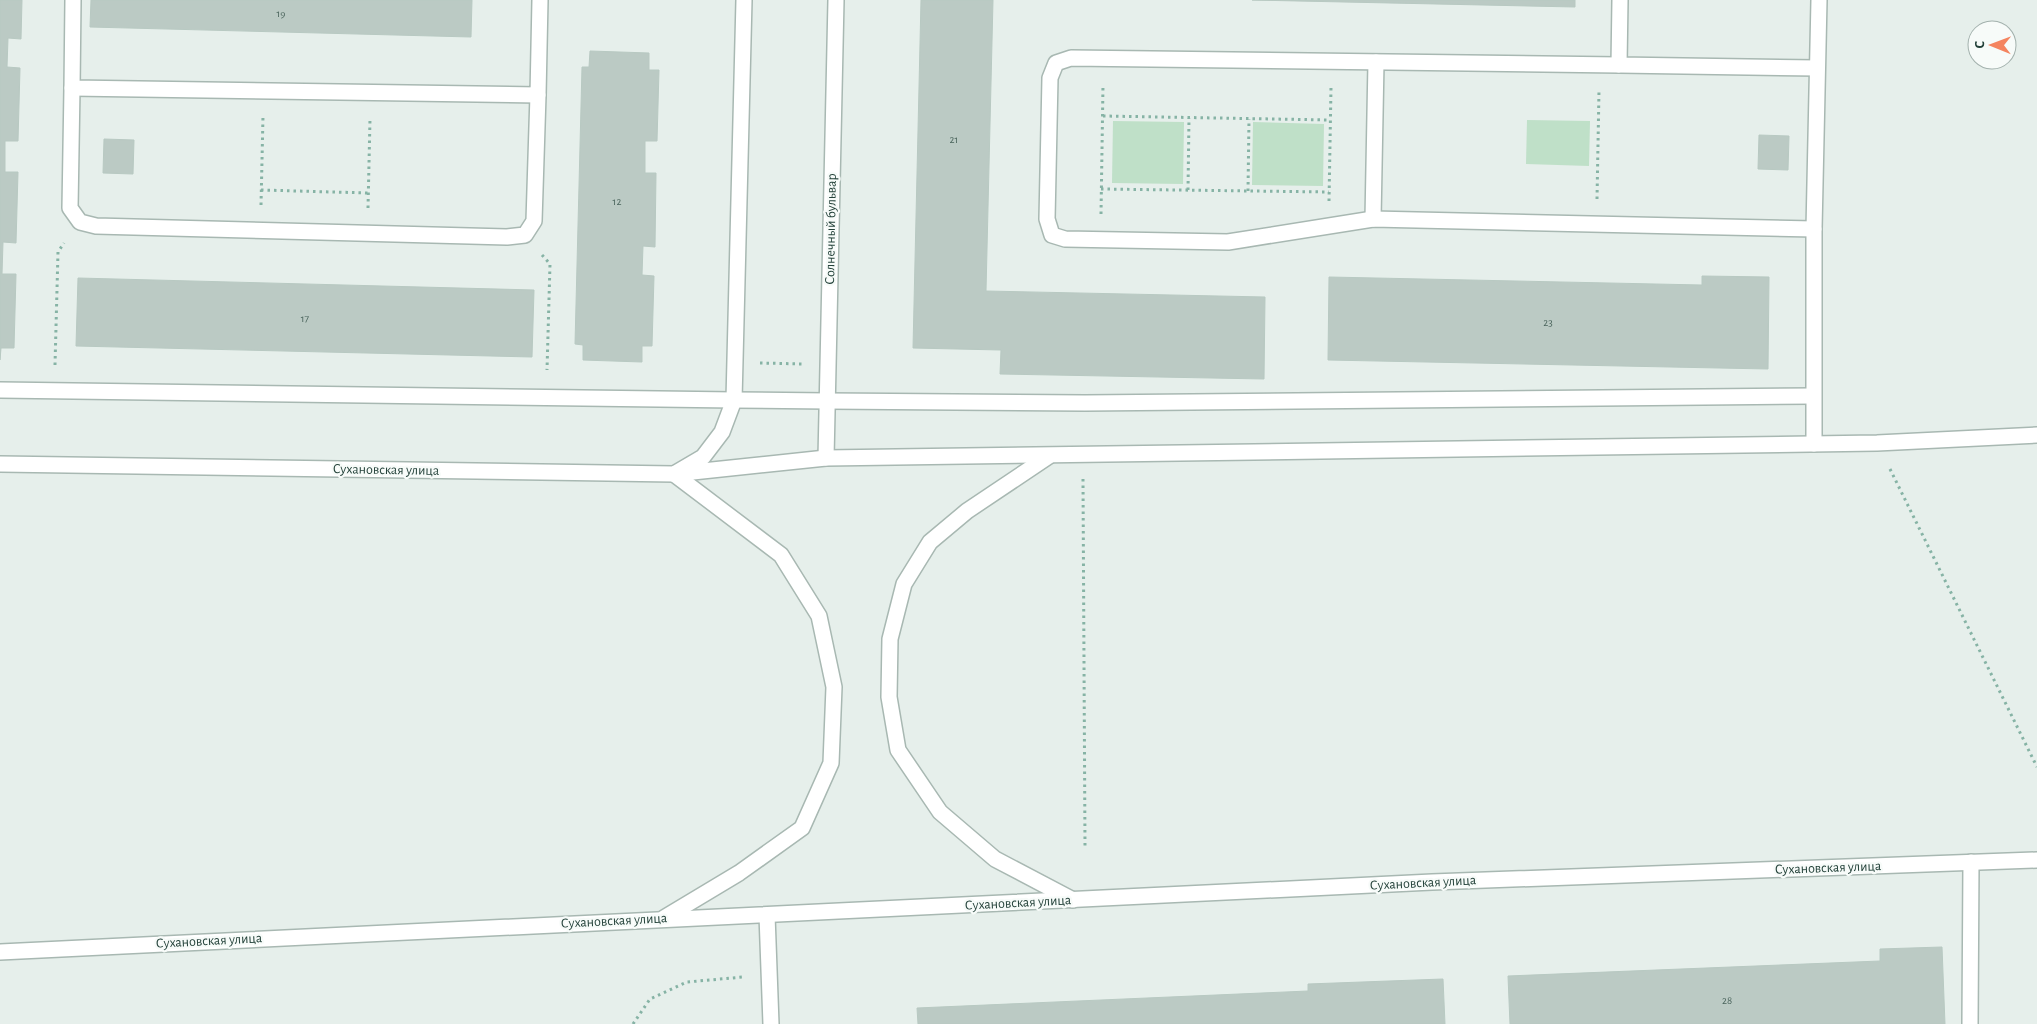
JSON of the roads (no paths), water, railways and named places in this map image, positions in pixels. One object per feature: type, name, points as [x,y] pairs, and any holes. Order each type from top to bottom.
[{"type":"street","points":[[73,0],[70,208],[80,222],[96,226],[507,237],[525,235],[534,221],[540,0]]},
{"type":"street","points":[[664,918],[739,873],[802,828],[831,763],[834,688],[819,616],[781,555],[674,474],[703,457],[722,432],[734,400],[744,0]]},
{"type":"street","name":"Солнечный бульвар","points":[[826,458],[836,0]]},
{"type":"street","points":[[1619,66],[1620,0]]},
{"type":"street","points":[[1814,444],[1814,229],[1819,0]]},
{"type":"street","points":[[1814,229],[1373,219],[1228,242],[1100,240],[1065,239],[1052,235],[1047,219],[1047,210],[1050,78],[1056,64],[1071,58],[1817,68]]},
{"type":"street","points":[[1373,219],[1376,62]]},
{"type":"street","points":[[72,88],[538,95]]},
{"type":"street","points":[[0,390],[1085,403],[1813,396]]},
{"type":"street","name":"Сухановская улица","points":[[0,464],[674,474],[826,458],[1083,456],[1877,443],[2037,435]]},
{"type":"street","points":[[1049,456],[967,511],[930,542],[904,584],[890,639],[889,696],[898,750],[940,812],[995,859],[1074,900]]},
{"type":"street","name":"Сухановская улица","points":[[0,952],[664,918],[767,915],[1432,882],[2037,860]]},
{"type":"street","points":[[1970,1024],[1971,862]]},
{"type":"street","points":[[767,915],[771,1024]]}]
